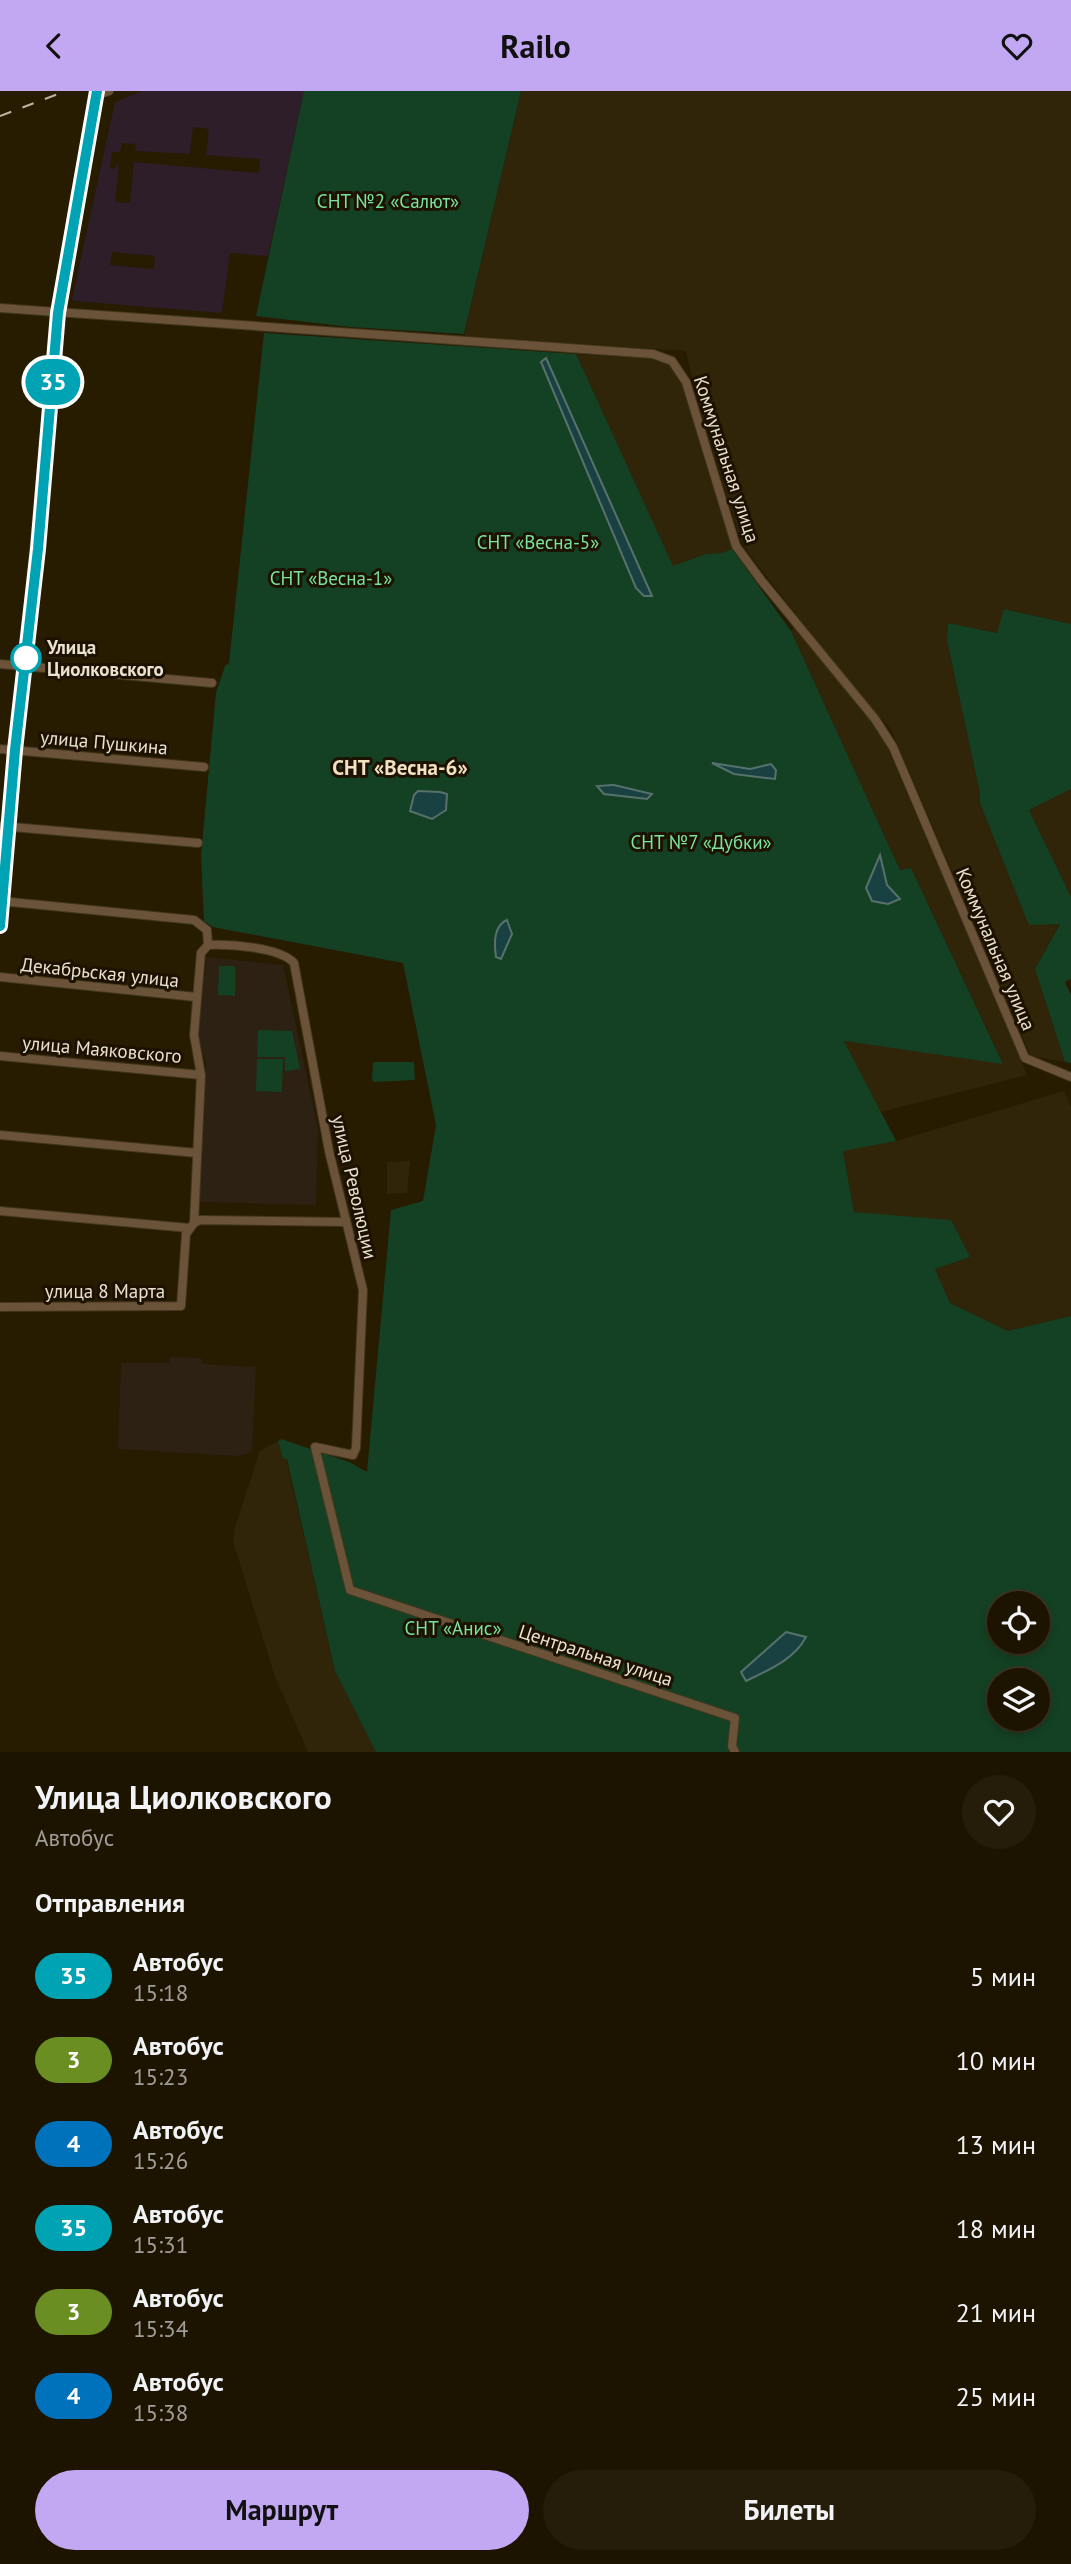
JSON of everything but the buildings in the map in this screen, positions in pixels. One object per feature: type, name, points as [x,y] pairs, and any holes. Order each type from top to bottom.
[{"type":"main road","points":[[0,926],[4,826],[25,666],[58,313],[97,93]]},
{"type":"street","points":[[97,93],[109,91]]},
{"type":"street","name":"Коммунальная улица","points":[[0,308],[653,353],[672,361],[686,382],[736,546],[875,719],[893,747],[1025,1058],[1071,1077]]},
{"type":"street","points":[[0,664],[212,683]]},
{"type":"street","name":"улица Пушкина","points":[[0,749],[204,767]]},
{"type":"street","points":[[4,826],[198,843]]},
{"type":"street","points":[[1,901],[194,920],[207,930],[208,945],[201,953],[196,997],[194,1035],[201,1075],[191,1226]]},
{"type":"street","name":"улица Революции","points":[[208,945],[282,954],[294,963],[329,1151],[363,1290],[356,1448],[353,1455],[315,1447],[317,1451]]},
{"type":"street","name":"Декабрьская улица","points":[[0,977],[196,997]]},
{"type":"street","name":"улица Маяковского","points":[[0,1056],[201,1075]]},
{"type":"street","points":[[0,1135],[197,1153]]},
{"type":"street","points":[[0,1211],[191,1226],[200,1220],[346,1222]]},
{"type":"street","name":"улица 8 Марта","points":[[0,1307],[181,1306],[186,1234],[191,1226]]},
{"type":"street","name":"Центральная улица","points":[[317,1451],[350,1590],[735,1718],[732,1746],[735,1752]]},
{"type":"shaded area","points":[[142,91],[304,91],[268,256],[230,253],[222,313],[72,299],[115,102]],"holes":[[[193,127],[209,129],[206,155],[260,159],[259,173],[134,162],[130,203],[115,202],[119,163],[114,169],[110,168],[112,152],[120,152],[122,143],[136,144],[135,151],[190,154]],[[112,252],[155,256],[154,269],[110,265]]]},
{"type":"shaded area","points":[[521,91],[1071,91],[1071,624],[1004,609],[998,633],[948,623],[947,640],[980,803],[1060,923],[1035,969],[1065,1062],[1031,1056],[891,729],[865,702],[749,554],[741,540],[698,402],[686,351],[464,336]]},
{"type":"shaded area","points":[[576,354],[649,358],[669,363],[680,379],[732,549],[706,554],[673,567]]},
{"type":"shaded area","points":[[797,626],[880,730],[1027,1075],[881,1112],[844,1041],[1003,1063],[911,868],[900,870],[791,631]]},
{"type":"shaded area","points":[[1071,789],[1071,897],[1029,810]]},
{"type":"shaded area","points":[[207,957],[283,965],[318,1129],[316,1205],[199,1202],[206,1062],[197,1036]]},
{"type":"shaded area","points":[[1064,1091],[1071,1107],[1071,1316],[1008,1331],[950,1303],[935,1269],[970,1257],[854,1212],[843,1150],[896,1141]]},
{"type":"shaded area","points":[[410,1161],[407,1193],[387,1194],[387,1162]]},
{"type":"shaded area","points":[[170,1357],[201,1358],[202,1364],[256,1367],[252,1452],[237,1456],[118,1449],[121,1363],[169,1363]]},
{"type":"shaded area","points":[[278,1441],[283,1459],[286,1458],[335,1671],[376,1752],[308,1752],[275,1677],[233,1541],[235,1527],[260,1451]]},
{"type":"green space","name":"СНТ №2 «Салют»","points":[[304,91],[521,91],[464,334],[350,327],[256,316]]},
{"type":"green space","points":[[264,333],[576,354],[673,566],[706,554],[732,549],[791,631],[900,870],[911,868],[1003,1064],[844,1041],[896,1141],[843,1151],[854,1212],[951,1220],[970,1257],[935,1269],[950,1303],[1008,1331],[1071,1316],[1071,1752],[376,1752],[335,1671],[287,1459],[283,1459],[278,1441],[281,1439],[349,1462],[367,1472],[391,1210],[423,1201],[436,1125],[403,963],[213,927],[204,921],[201,855],[216,693],[225,666],[229,663]]},
{"type":"green space","points":[[1004,609],[1071,624],[1071,789],[1029,810],[1071,897],[1071,979],[1065,982],[1071,995],[1071,1063],[1065,1062],[1035,969],[1060,924],[1029,925],[980,803],[947,640],[948,623],[997,633]]},
{"type":"green space","points":[[219,966],[235,966],[235,996],[218,995]]},
{"type":"green space","points":[[258,1030],[292,1031],[300,1069],[285,1071],[285,1057],[257,1057]]},
{"type":"green space","points":[[257,1059],[283,1059],[282,1092],[256,1091]]},
{"type":"green space","points":[[375,1062],[414,1062],[415,1080],[374,1082],[372,1079]]},
{"type":"water","points":[[546,358],[652,596],[644,596],[636,588],[541,362]]},
{"type":"water","points":[[712,763],[750,769],[771,764],[776,770],[775,779],[734,774]]},
{"type":"water","points":[[613,785],[652,794],[647,799],[604,794],[597,786]]},
{"type":"water","points":[[418,791],[447,794],[446,810],[432,819],[410,811],[414,795]]},
{"type":"water","points":[[880,855],[887,885],[900,899],[888,904],[872,901],[866,888]]},
{"type":"water","points":[[507,920],[512,934],[501,959],[496,957],[495,936],[499,926]]},
{"type":"water","points":[[786,1632],[806,1637],[788,1658],[746,1681],[741,1672]]},
{"type":"railway","points":[[0,116],[66,91]]},
{"type":"bus line","name":"35","points":[[0,926],[15,750],[38,549],[58,313],[97,91]]},
{"type":"place","name":"Улица Циолковского","points":[[26,658]]},
{"type":"district","name":"СНТ «Весна-6»","points":[[400,768]]},
{"type":"park label","name":"СНТ «Весна-5»","points":[[538,542]]},
{"type":"park label","name":"СНТ «Весна-1»","points":[[331,578]]},
{"type":"park label","name":"СНТ №7 «Дубки»","points":[[701,842]]},
{"type":"park label","name":"СНТ «Анис»","points":[[453,1628]]}]
